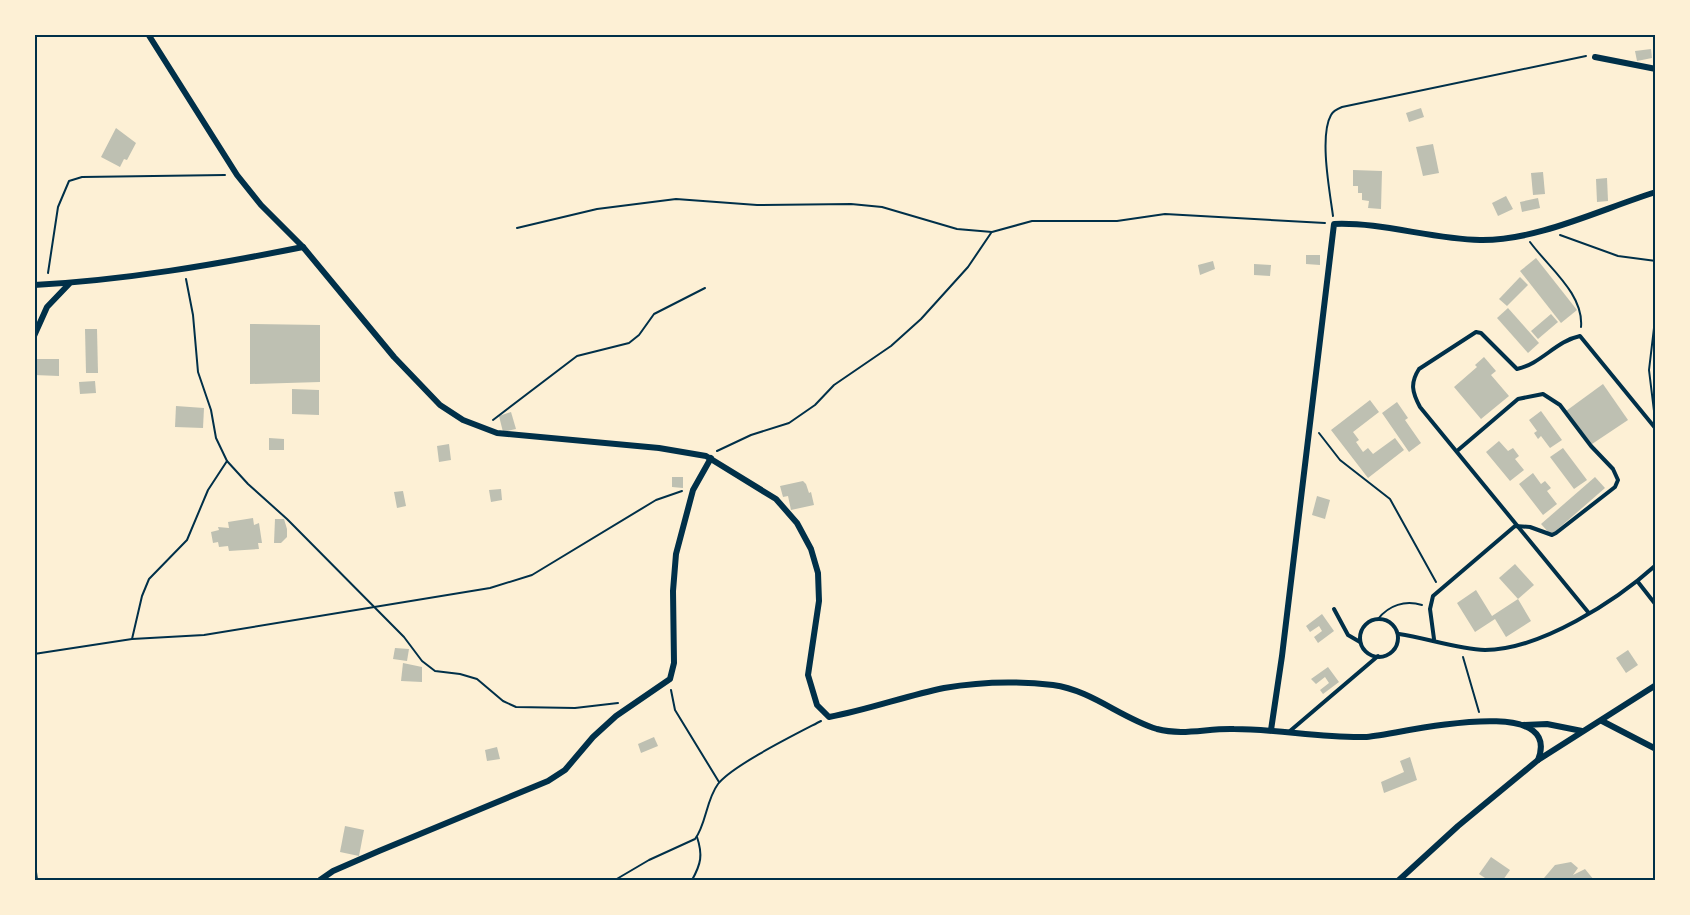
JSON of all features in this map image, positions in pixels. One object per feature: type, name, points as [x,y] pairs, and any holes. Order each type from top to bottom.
[{"type":"street","points":[[148,34],[237,175],[261,205],[303,247],[419,384],[440,405],[481,429],[508,434],[659,447],[708,457],[776,499],[797,523],[811,549],[818,573],[819,602],[808,675],[817,705],[829,717],[944,688],[985,684],[1027,684],[1054,685],[1081,693],[1156,729],[1184,733],[1231,729],[1368,737],[1482,721],[1523,726],[1547,724],[1582,731]]},
{"type":"street","points":[[1594,57],[1656,69]]},
{"type":"street","points":[[1270,730],[1334,224],[1480,240],[1506,239],[1656,192]]},
{"type":"street","points":[[34,285],[184,270],[303,247]]},
{"type":"street","points":[[34,336],[47,307],[70,283]]},
{"type":"street","points":[[320,880],[380,851],[548,781],[565,770],[593,737],[638,700],[670,679],[674,663],[673,591],[676,554],[693,490],[708,457]]},
{"type":"street","points":[[1399,880],[1458,826],[1538,760],[1656,685]]},
{"type":"street","points":[[1602,721],[1656,749]]},
{"type":"street","points":[[1523,726],[1541,740],[1542,746],[1538,760]]},
{"type":"street","points":[[34,872],[35,879]]},
{"type":"lane","points":[[1588,612],[1515,526],[1415,398],[1413,378],[1419,369],[1476,332],[1481,333],[1517,369],[1533,362],[1571,338],[1580,336],[1656,429]]},
{"type":"lane","points":[[1434,639],[1430,609],[1431,598],[1441,589],[1515,526],[1530,527],[1552,535],[1615,487],[1618,480],[1560,405],[1543,394],[1518,399],[1457,451]]},
{"type":"lane","points":[[1399,634],[1434,639],[1461,647],[1497,650],[1522,644],[1548,634],[1588,612],[1638,582],[1656,565]]},
{"type":"lane","points":[[1638,582],[1656,604]]},
{"type":"lane","points":[[1334,609],[1348,635],[1360,642],[1364,651],[1378,656]]},
{"type":"lane","points":[[1287,734],[1378,656],[1388,654],[1397,646],[1399,634],[1396,626],[1378,619],[1365,626],[1360,642]]},
{"type":"path","points":[[517,228],[597,209],[676,199],[758,205],[882,207],[957,229],[992,232],[1032,221],[1117,221],[1165,214],[1235,216],[1334,224],[1327,148],[1327,125],[1332,113],[1342,107],[1469,82],[1574,57],[1594,57]]},
{"type":"path","points":[[46,285],[58,207],[69,181],[82,177],[237,175]]},
{"type":"path","points":[[1542,229],[1618,256],[1656,261]]},
{"type":"path","points":[[708,457],[751,435],[789,423],[815,405],[834,385],[891,346],[921,319],[968,267],[992,232]]},
{"type":"path","points":[[1524,233],[1576,300],[1582,317],[1580,336]]},
{"type":"path","points":[[184,270],[193,315],[198,372],[211,410],[216,438],[227,461],[404,637],[422,661],[435,671],[477,679],[503,701],[516,707],[575,708],[638,700]]},
{"type":"path","points":[[481,429],[577,356],[629,343],[639,335],[654,314],[705,288]]},
{"type":"path","points":[[1656,311],[1649,370],[1650,397],[1656,417]]},
{"type":"path","points":[[1310,422],[1340,460],[1390,499],[1441,589]]},
{"type":"path","points":[[132,639],[142,596],[149,579],[157,568],[187,540],[208,490],[227,461]]},
{"type":"path","points":[[34,654],[132,639],[204,635],[374,609],[490,588],[532,575],[656,500],[678,491],[693,490]]},
{"type":"path","points":[[1378,619],[1388,609],[1403,603],[1421,604],[1430,609]]},
{"type":"path","points":[[1461,647],[1482,721]]},
{"type":"path","points":[[670,679],[675,710],[719,783]]},
{"type":"path","points":[[692,880],[700,865],[702,855],[697,837],[707,804],[719,783],[750,761],[829,717]]},
{"type":"path","points":[[615,880],[697,837]]},
{"type":"building","points":[[1651,49],[1652,58],[1637,61],[1635,51]]},
{"type":"building","points":[[1421,108],[1424,117],[1409,122],[1406,113]]},
{"type":"building","points":[[116,128],[136,143],[127,160],[124,159],[120,167],[101,157]]},
{"type":"building","points":[[1433,144],[1439,173],[1423,176],[1416,147]]},
{"type":"building","points":[[1353,170],[1382,171],[1381,209],[1368,208],[1369,201],[1362,200],[1362,193],[1358,193],[1358,186],[1353,186]]},
{"type":"building","points":[[1543,172],[1545,194],[1533,195],[1531,173]]},
{"type":"building","points":[[1607,178],[1608,201],[1597,202],[1596,179]]},
{"type":"building","points":[[1506,196],[1513,209],[1498,216],[1492,203]]},
{"type":"building","points":[[1538,198],[1540,208],[1522,212],[1520,202]]},
{"type":"building","points":[[1306,255],[1320,255],[1320,265],[1306,264]]},
{"type":"building","points":[[1536,258],[1577,310],[1561,323],[1520,271]]},
{"type":"building","points":[[1213,261],[1215,269],[1200,275],[1198,265]]},
{"type":"building","points":[[1254,264],[1271,265],[1270,276],[1254,275]]},
{"type":"building","points":[[1520,277],[1528,285],[1507,306],[1499,299]]},
{"type":"building","points":[[1508,308],[1539,343],[1528,353],[1497,318]]},
{"type":"building","points":[[1551,314],[1558,322],[1538,339],[1531,331]]},
{"type":"building","points":[[250,324],[320,325],[320,382],[250,384]]},
{"type":"building","points":[[85,329],[97,329],[98,373],[86,373]]},
{"type":"building","points":[[1484,357],[1496,371],[1491,375],[1509,396],[1481,419],[1454,387],[1477,367],[1475,365]]},
{"type":"building","points":[[34,359],[59,359],[59,376],[34,375]]},
{"type":"building","points":[[95,381],[96,393],[80,394],[79,382]]},
{"type":"building","points":[[1603,384],[1628,420],[1592,444],[1566,411]]},
{"type":"building","points":[[292,389],[319,390],[319,415],[292,414]]},
{"type":"building","points":[[1370,400],[1379,412],[1353,432],[1359,440],[1356,442],[1363,452],[1368,448],[1373,454],[1395,438],[1404,450],[1368,478],[1331,430]]},
{"type":"building","points":[[1397,402],[1408,418],[1405,420],[1421,443],[1409,452],[1382,413]]},
{"type":"building","points":[[176,406],[204,408],[203,428],[175,427]]},
{"type":"building","points":[[1541,411],[1562,440],[1550,448],[1541,436],[1538,439],[1534,433],[1537,431],[1529,420]]},
{"type":"building","points":[[511,412],[516,429],[503,432],[499,416]]},
{"type":"building","points":[[269,438],[284,439],[284,450],[269,450]]},
{"type":"building","points":[[1499,441],[1508,451],[1513,448],[1519,456],[1515,459],[1524,470],[1510,481],[1486,452]]},
{"type":"building","points":[[449,444],[451,460],[439,462],[437,446]]},
{"type":"building","points":[[1563,448],[1587,480],[1574,489],[1550,457]]},
{"type":"building","points":[[1533,473],[1541,484],[1545,481],[1551,488],[1547,491],[1557,504],[1543,515],[1519,484]]},
{"type":"building","points":[[672,477],[683,477],[683,488],[672,487]]},
{"type":"building","points":[[1595,477],[1605,488],[1551,535],[1541,524]]},
{"type":"building","points":[[803,481],[809,493],[811,492],[814,505],[791,510],[788,496],[783,497],[780,486]]},
{"type":"building","points":[[501,489],[502,500],[491,502],[489,490]]},
{"type":"building","points":[[403,491],[406,506],[397,508],[394,492]]},
{"type":"building","points":[[1317,496],[1330,500],[1325,519],[1312,515]]},
{"type":"building","points":[[253,518],[254,525],[259,523],[262,543],[258,543],[259,549],[229,551],[228,546],[219,547],[218,542],[213,543],[211,532],[219,530],[218,527],[229,528],[228,522]]},
{"type":"building","points":[[275,519],[284,519],[287,529],[287,537],[281,543],[274,543]]},
{"type":"building","points":[[1515,564],[1534,585],[1518,599],[1499,578]]},
{"type":"building","points":[[1476,590],[1492,616],[1518,599],[1531,621],[1506,637],[1495,619],[1475,632],[1457,603]]},
{"type":"building","points":[[1322,614],[1334,631],[1318,643],[1314,637],[1322,631],[1319,626],[1310,632],[1306,626]]},
{"type":"building","points":[[395,648],[409,649],[407,661],[393,659]]},
{"type":"building","points":[[1628,650],[1638,665],[1626,673],[1616,658]]},
{"type":"building","points":[[403,663],[422,667],[422,682],[401,681]]},
{"type":"building","points":[[1328,667],[1339,682],[1323,694],[1320,690],[1329,683],[1325,677],[1316,684],[1311,679]]},
{"type":"building","points":[[654,737],[658,746],[641,753],[638,744]]},
{"type":"building","points":[[497,747],[500,759],[487,761],[485,750]]},
{"type":"building","points":[[1410,757],[1417,780],[1384,793],[1381,782],[1404,772],[1400,761]]},
{"type":"building","points":[[345,826],[364,830],[359,856],[340,852]]},
{"type":"building","points":[[1491,857],[1510,870],[1503,880],[1488,880],[1479,874]]},
{"type":"building","points":[[1571,862],[1578,868],[1573,875],[1585,869],[1594,880],[1544,878],[1555,865]]}]
